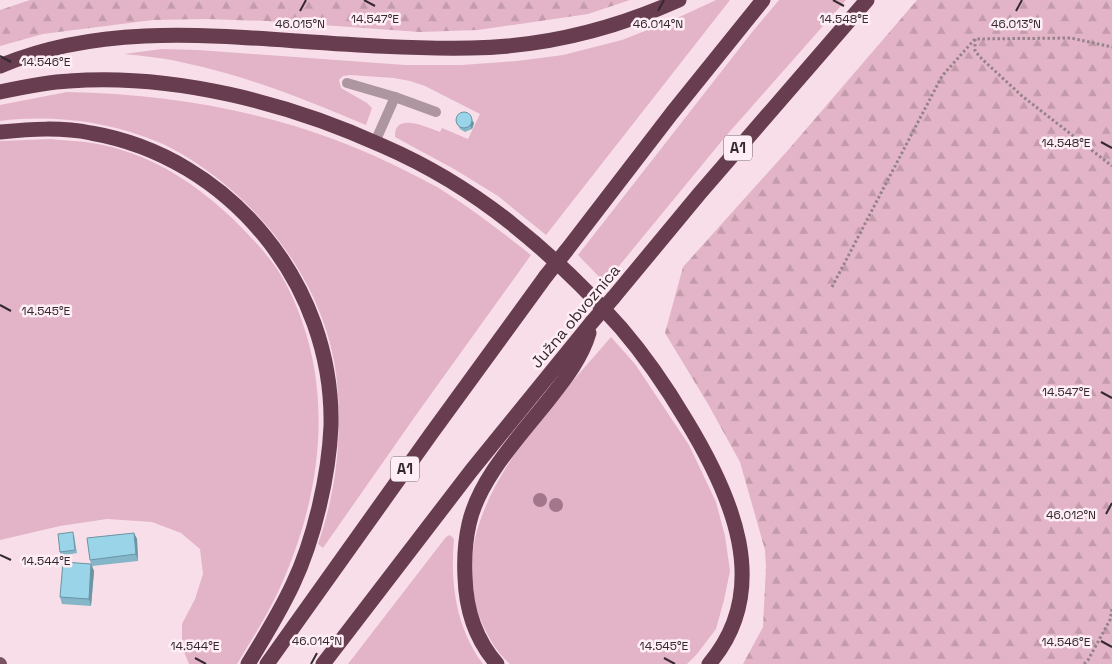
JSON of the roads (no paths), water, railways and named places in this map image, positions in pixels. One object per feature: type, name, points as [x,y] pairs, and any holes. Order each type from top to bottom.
[{"type":"highway","points":[[0,66],[27,55],[79,43],[133,36],[189,35],[397,47],[472,48],[522,44],[595,30],[649,13],[679,0]]},
{"type":"highway","name":"A1","points":[[267,664],[436,426],[546,276],[678,105],[763,0]]},
{"type":"highway","name":"Južna obvoznica","points":[[323,664],[471,471],[592,322],[700,192],[867,0]]},
{"type":"highway","points":[[0,92],[37,84],[104,80],[149,82],[201,89],[275,105],[375,142],[446,178],[476,197],[538,246],[570,275],[622,330],[656,373],[703,448],[720,480],[738,534],[741,562],[741,591],[737,615],[728,636],[709,664]]},
{"type":"highway","points":[[0,132],[42,129],[91,133],[137,146],[182,165],[223,193],[255,224],[286,264],[308,305],[328,377],[331,427],[326,477],[313,527],[293,584],[248,664]]},
{"type":"highway","points":[[497,664],[478,638],[467,604],[465,548],[469,523],[476,504],[496,466],[564,380],[587,342],[592,322]]},
{"type":"lane","points":[[347,83],[395,97],[436,112]]},
{"type":"lane","points":[[375,142],[395,97]]}]
